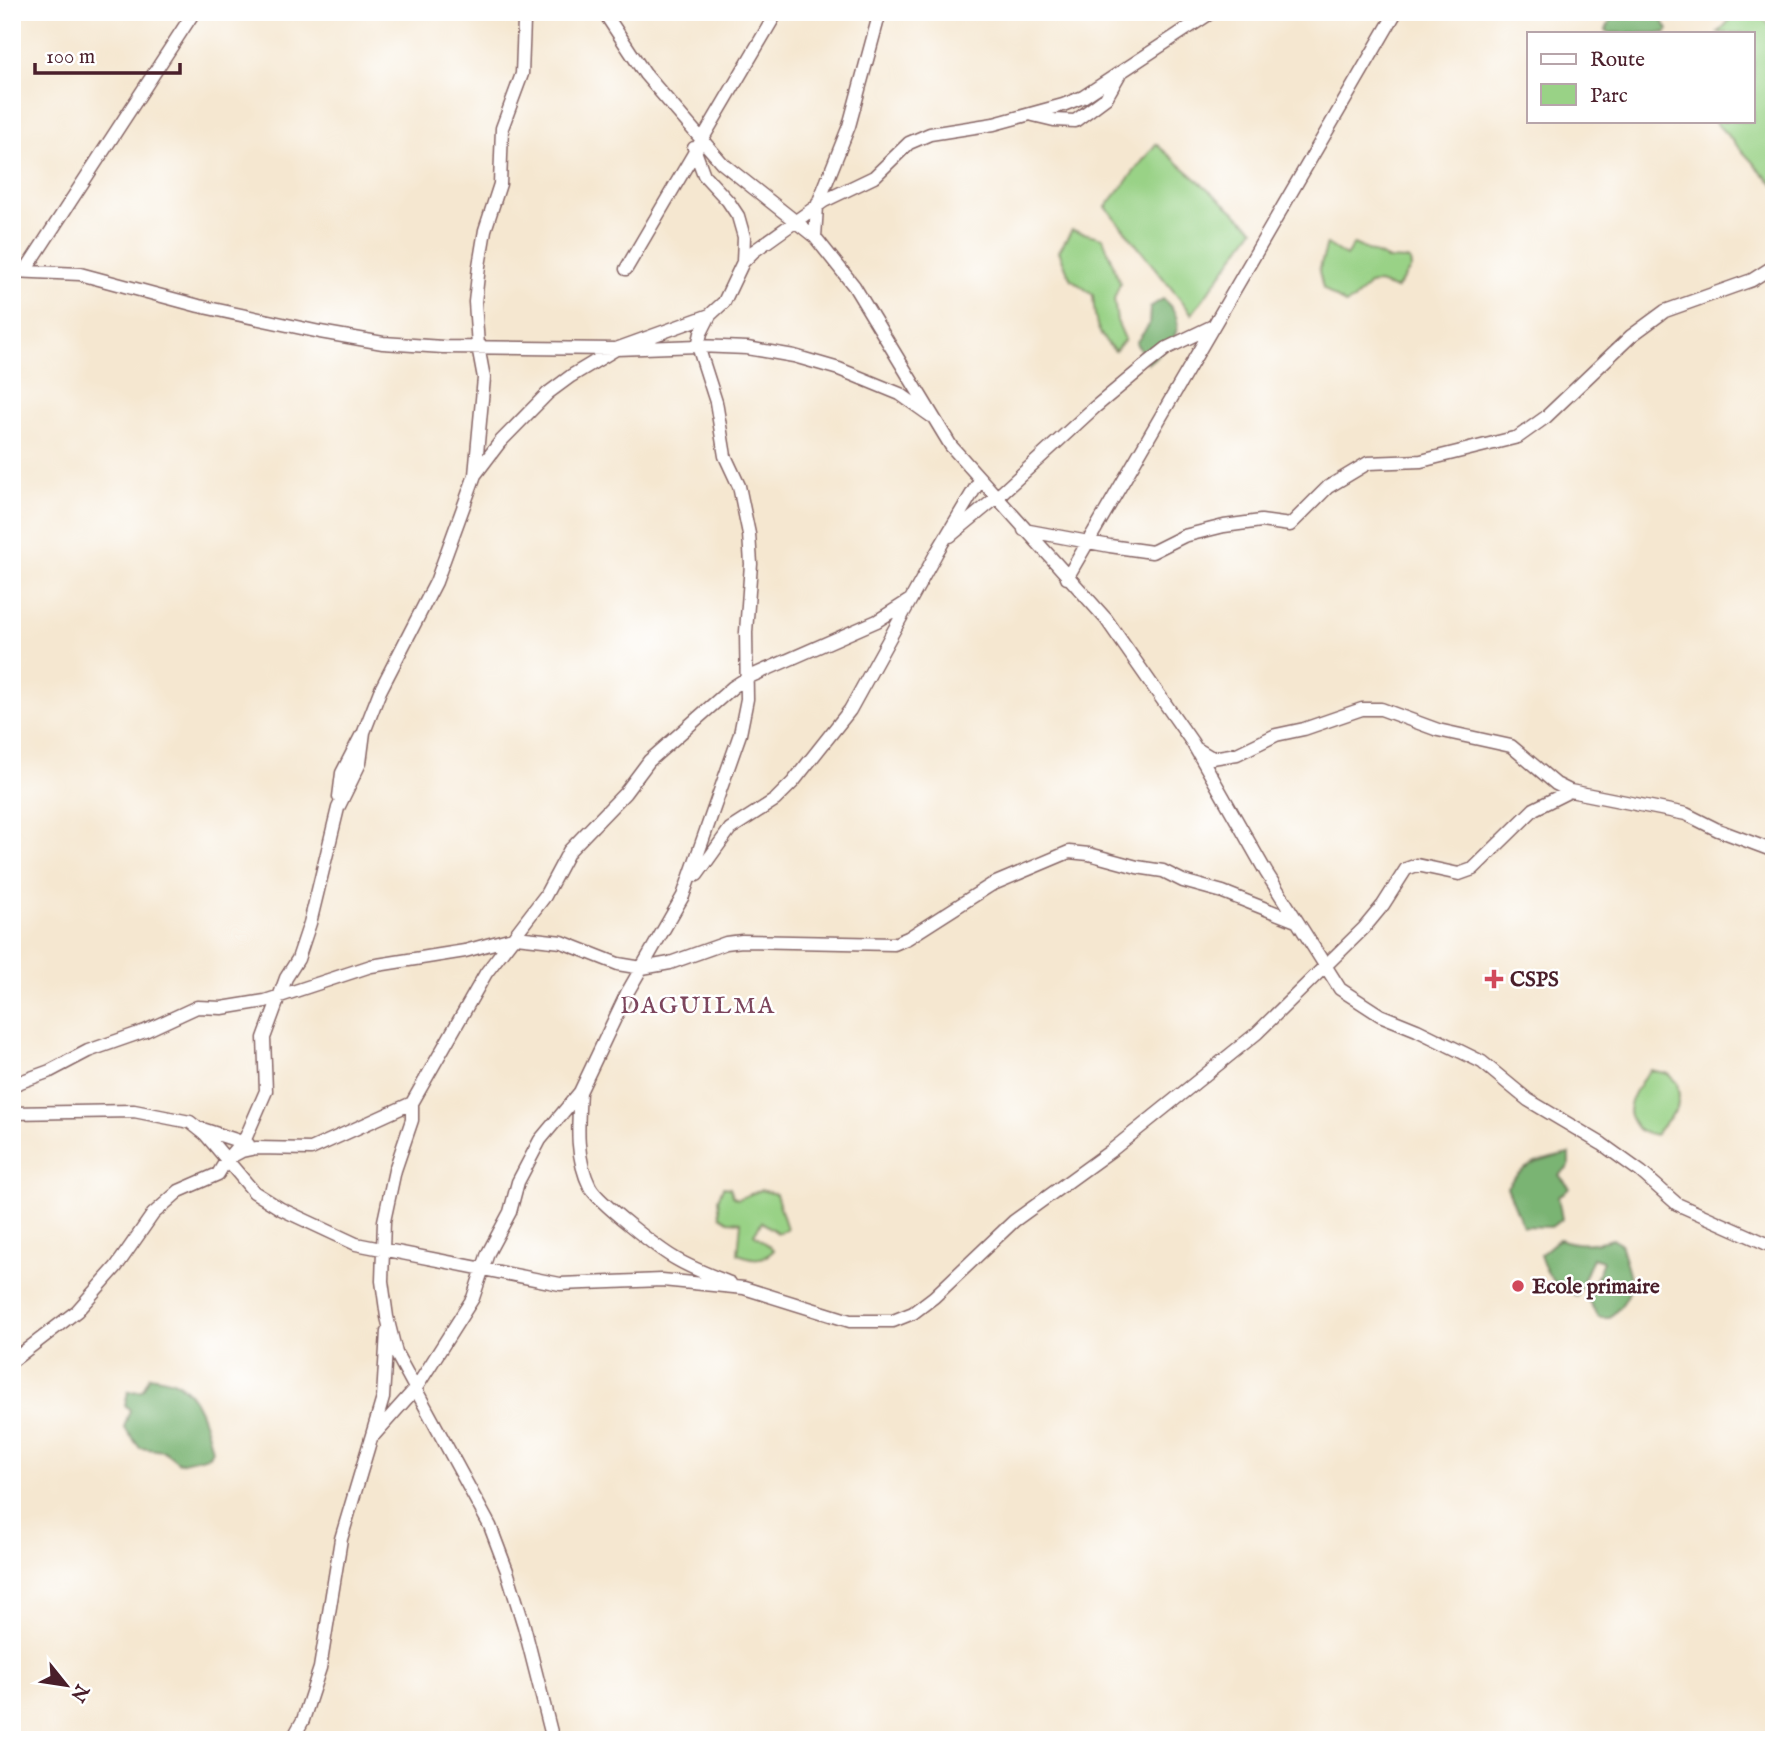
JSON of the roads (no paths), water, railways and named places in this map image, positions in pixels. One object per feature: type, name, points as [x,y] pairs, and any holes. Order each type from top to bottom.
[{"type":"street","points":[[19,271],[194,12]]},
{"type":"street","points":[[12,1362],[76,1311],[116,1267],[153,1214],[179,1191],[218,1174],[246,1137],[266,1090],[264,1038],[286,978],[298,959],[310,923],[338,808],[360,763],[364,732],[380,691],[436,582],[475,475],[484,378],[478,346],[475,302],[478,266],[485,230],[500,184],[502,128],[522,74],[524,22],[527,12]]},
{"type":"street","points":[[604,12],[645,74],[722,163],[815,237],[855,286],[951,446],[1106,619],[1155,685],[1196,749],[1266,872],[1340,989],[1380,1015],[1482,1062],[1528,1100],[1602,1144],[1641,1172],[1677,1204],[1774,1247]]},
{"type":"street","points":[[626,269],[777,12]]},
{"type":"street","points":[[815,237],[817,206],[849,126],[880,12]]},
{"type":"street","points":[[743,262],[817,206],[873,177],[909,143],[930,134],[994,124],[1083,97],[1212,12]]},
{"type":"street","points":[[1067,578],[1395,12]]},
{"type":"street","points":[[1029,114],[1054,120],[1075,121],[1106,98],[1121,71]]},
{"type":"street","points":[[683,896],[740,734],[747,699],[746,632],[751,564],[749,534],[739,486],[725,456],[716,402],[698,346],[710,315],[724,302],[743,262],[744,237],[738,216],[704,175],[687,122]]},
{"type":"street","points":[[1024,529],[1152,552],[1184,536],[1224,526],[1261,521],[1290,525],[1328,487],[1368,463],[1421,461],[1518,437],[1546,417],[1631,336],[1665,311],[1752,281],[1774,266]]},
{"type":"street","points":[[19,271],[79,274],[199,306],[383,343],[616,349],[698,346],[747,348],[794,356],[839,369],[900,394],[935,419]]},
{"type":"street","points":[[475,475],[500,442],[548,393],[616,349],[710,315]]},
{"type":"street","points":[[942,543],[1148,363],[1167,348],[1213,326]]},
{"type":"street","points":[[374,1435],[416,1388],[473,1298],[488,1253],[510,1212],[518,1182],[540,1140],[580,1092],[607,1033],[683,896],[712,851],[730,829],[775,800],[850,710],[980,480]]},
{"type":"street","points":[[553,1740],[524,1626],[490,1526],[396,1353],[387,1317],[382,1281],[384,1221],[395,1170],[412,1120],[412,1103],[486,974],[545,897],[569,851],[625,793],[649,761],[733,687],[747,678],[877,621],[910,600]]},
{"type":"street","points":[[1196,749],[1212,758],[1237,754],[1276,734],[1304,729],[1362,709],[1381,709],[1438,730],[1511,746],[1556,784],[1570,791],[1686,814],[1718,830],[1774,851]]},
{"type":"street","points":[[580,1092],[577,1137],[590,1188],[602,1202],[674,1259],[744,1288],[850,1321],[893,1321],[913,1313],[934,1297],[1014,1221],[1112,1150],[1256,1033],[1377,913],[1406,869],[1417,865],[1459,874],[1467,873],[1534,809],[1570,791]]},
{"type":"street","points":[[12,1086],[88,1051],[145,1031],[197,1007],[222,1008],[279,997],[376,965],[465,951],[516,937],[562,942],[618,964],[642,968],[670,963],[726,943],[742,941],[894,944],[908,938],[991,885],[1069,852],[1163,871],[1183,881],[1223,892],[1296,921]]},
{"type":"street","points":[[227,1159],[242,1151],[311,1149],[412,1103]]},
{"type":"street","points":[[12,1113],[134,1111],[190,1122],[227,1159],[254,1192],[281,1209],[356,1244],[559,1284],[662,1280],[744,1288]]},
{"type":"street","points":[[198,1128],[265,1149]]},
{"type":"street","points":[[292,1740],[303,1720],[320,1668],[341,1539],[383,1398],[387,1317]]},
{"type":"place","name":"CSPS","points":[[1494,979]]},
{"type":"place","name":"Ecole primaire","points":[[1518,1286]]},
{"type":"district","name":"DAGUILMA","points":[[698,1005]]}]
